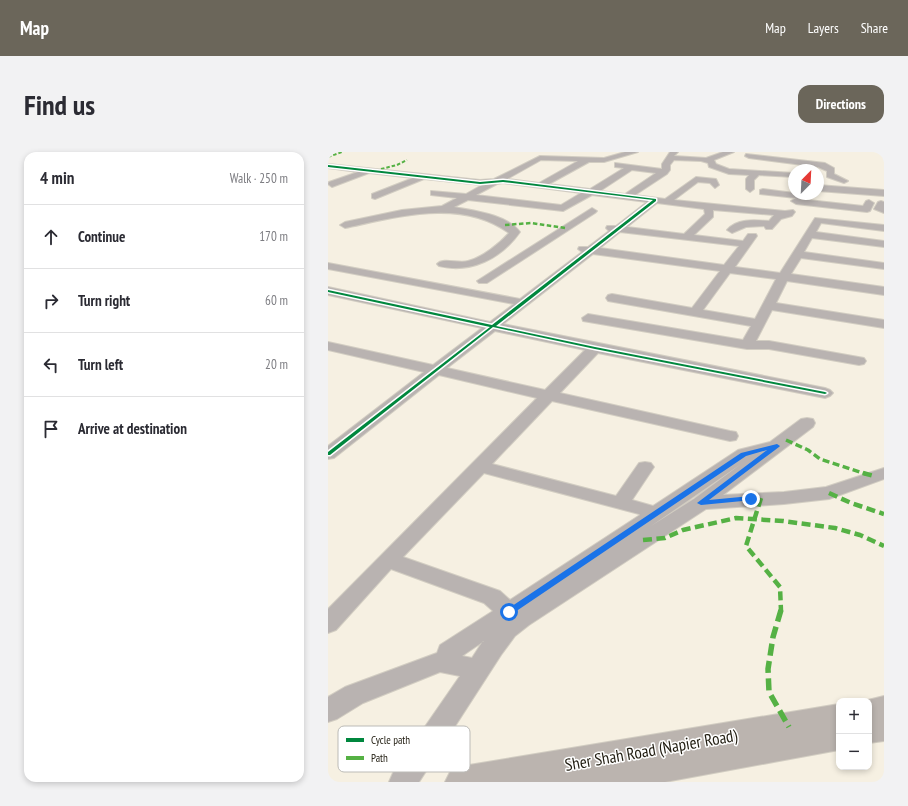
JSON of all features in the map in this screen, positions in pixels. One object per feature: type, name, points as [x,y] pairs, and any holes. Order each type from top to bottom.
[{"type":"main road","points":[[872,712],[884,710]]},
{"type":"main road","name":"Sher Shah Road (Napier Road)","points":[[463,782],[836,719]]},
{"type":"main road","points":[[872,729],[884,727]]},
{"type":"main road","name":"Sher Shah Road (Napier Road)","points":[[577,782],[836,736]]},
{"type":"street","points":[[586,153],[604,160],[634,152]]},
{"type":"street","points":[[667,170],[666,164],[670,161],[672,155],[708,160],[730,152]]},
{"type":"street","points":[[542,185],[586,153]]},
{"type":"street","points":[[527,156],[609,153]]},
{"type":"street","points":[[452,213],[468,197],[499,181],[508,174],[538,159],[550,155]]},
{"type":"street","points":[[749,156],[801,164]]},
{"type":"street","points":[[822,164],[829,156]]},
{"type":"street","points":[[708,160],[712,162],[713,166],[718,168],[753,174]]},
{"type":"street","points":[[776,164],[762,162],[753,174],[754,195],[788,198]]},
{"type":"street","points":[[618,165],[667,170]]},
{"type":"street","points":[[328,166],[480,183],[499,181],[542,185],[694,205],[730,205],[789,214]]},
{"type":"street","points":[[451,180],[430,192],[563,208],[631,167]]},
{"type":"street","points":[[330,181],[352,168]]},
{"type":"street","points":[[824,168],[831,170],[826,177],[884,186]]},
{"type":"street","points":[[330,181],[369,170]]},
{"type":"street","points":[[627,196],[667,170]]},
{"type":"street","points":[[376,181],[395,173]]},
{"type":"street","points":[[604,173],[618,175]]},
{"type":"street","points":[[721,176],[753,174],[788,175]]},
{"type":"street","points":[[375,196],[422,176]]},
{"type":"street","points":[[483,281],[604,220],[656,200],[696,179],[713,181],[711,191],[694,205]]},
{"type":"street","points":[[824,190],[884,193]]},
{"type":"street","points":[[711,191],[723,192]]},
{"type":"street","points":[[824,192],[845,198]]},
{"type":"street","points":[[774,225],[778,217],[789,214],[797,200]]},
{"type":"street","points":[[803,200],[867,209],[869,203]]},
{"type":"street","points":[[820,217],[825,204]]},
{"type":"street","points":[[730,205],[733,211],[751,223]]},
{"type":"street","points":[[686,237],[710,215],[708,206]]},
{"type":"street","points":[[755,210],[766,215],[774,225]]},
{"type":"street","points":[[345,225],[402,213],[452,213],[491,218],[503,223],[515,232],[500,246],[471,264],[443,264]]},
{"type":"street","points":[[604,220],[686,237],[749,240],[729,269],[694,312]]},
{"type":"street","points":[[328,443],[433,368],[586,250],[604,220]]},
{"type":"street","points":[[747,346],[784,276],[808,234],[818,220],[861,220],[884,228]]},
{"type":"street","points":[[732,230],[737,226],[751,223],[774,225]]},
{"type":"street","points":[[808,234],[880,243],[868,263]]},
{"type":"street","points":[[488,326],[515,300],[586,250],[784,276],[884,291]]},
{"type":"street","points":[[797,254],[884,266]]},
{"type":"street","points":[[328,266],[515,300]]},
{"type":"street","points":[[328,291],[595,348],[825,392]]},
{"type":"street","points":[[612,298],[758,323]]},
{"type":"street","points":[[768,306],[884,324]]},
{"type":"street","points":[[588,318],[747,346],[769,345],[859,361]]},
{"type":"street","points":[[328,346],[433,368],[730,436]]},
{"type":"street","points":[[328,624],[388,560],[479,466],[550,396],[595,348]]},
{"type":"street","points":[[328,454],[433,368]]},
{"type":"street","points":[[440,726],[478,669],[507,630],[521,619],[701,503],[807,424]]},
{"type":"street","points":[[449,652],[744,454],[777,446]]},
{"type":"street","points":[[479,466],[646,510]]},
{"type":"street","points":[[621,503],[645,467]]},
{"type":"street","points":[[701,503],[784,498],[829,493],[884,473]]},
{"type":"street","points":[[388,560],[492,597],[509,612]]},
{"type":"street","points":[[328,711],[354,695],[439,662],[478,669]]},
{"type":"street","points":[[403,782],[410,772]]},
{"type":"marked path","points":[[328,157],[342,152]]},
{"type":"marked path","points":[[381,169],[397,165],[407,160]]},
{"type":"marked path","points":[[505,225],[531,223],[565,228]]},
{"type":"marked path","points":[[786,440],[808,450],[820,459],[874,476]]},
{"type":"marked path","points":[[829,493],[851,503],[884,514]]},
{"type":"marked path","points":[[761,498],[746,546],[780,587],[782,607],[773,637],[768,669],[769,692],[779,707],[789,727]]},
{"type":"marked path","points":[[643,540],[665,538],[683,530],[736,518],[783,521],[835,528],[860,535],[884,546]]},
{"type":"cycle path","points":[[328,166],[480,183],[503,181],[655,200],[328,454]]},
{"type":"cycle path","points":[[328,291],[595,348],[825,393]]},
{"type":"route","points":[[509,612],[744,454],[777,446],[701,503],[751,499]]}]
